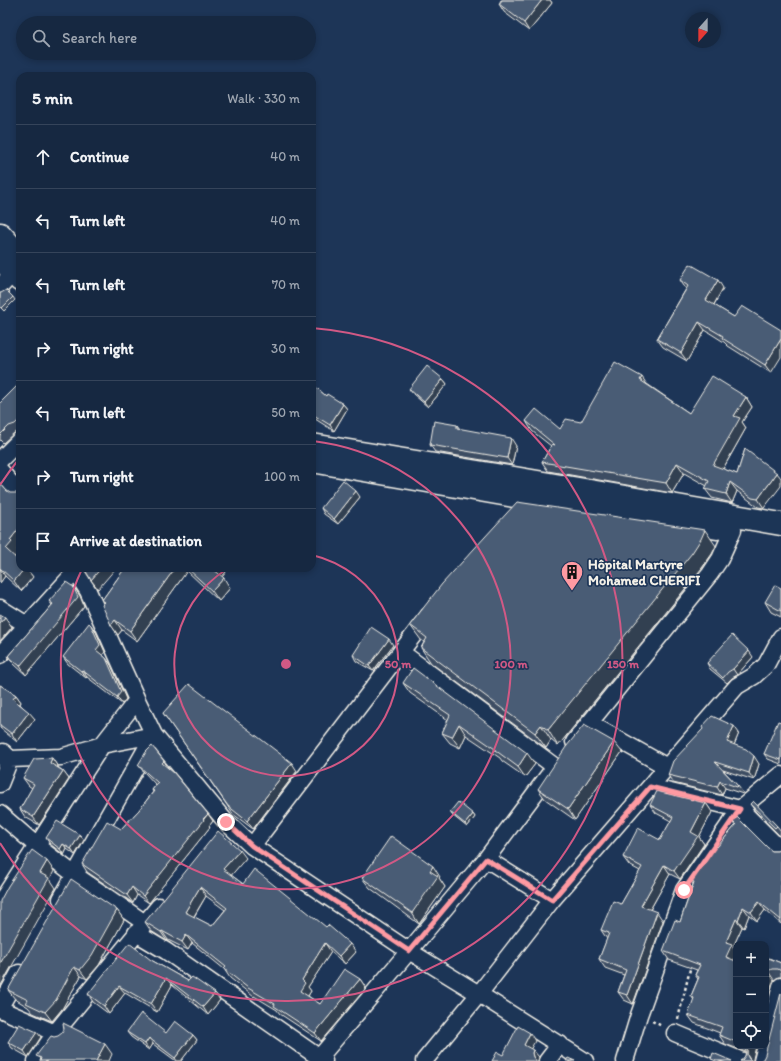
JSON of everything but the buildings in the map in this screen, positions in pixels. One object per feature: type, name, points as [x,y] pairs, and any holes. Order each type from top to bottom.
[{"type":"main road","points":[[0,234],[11,271]]},
{"type":"main road","points":[[316,446],[521,496],[781,524]]},
{"type":"main road","points":[[316,462],[781,538]]},
{"type":"street","points":[[0,460],[16,444]]},
{"type":"street","points":[[0,470],[16,489]]},
{"type":"street","points":[[0,814],[37,846],[141,928],[166,951],[321,1059],[486,859],[554,766],[710,574],[720,559],[733,530]]},
{"type":"street","points":[[0,655],[72,572]]},
{"type":"street","points":[[75,572],[88,590],[154,735],[221,828],[252,846],[409,951],[585,1061]]},
{"type":"street","points":[[252,846],[440,600]]},
{"type":"street","points":[[0,608],[27,625]]},
{"type":"street","points":[[424,1061],[479,994],[552,900],[737,686],[754,676],[766,664],[781,637]]},
{"type":"street","points":[[401,652],[554,766]]},
{"type":"street","points":[[0,903],[102,745],[137,700]]},
{"type":"street","points":[[589,723],[667,767]]},
{"type":"street","points":[[0,784],[3,755],[61,757],[102,745],[154,735]]},
{"type":"street","points":[[55,909],[154,735]]},
{"type":"street","points":[[625,1061],[639,1014],[684,890],[740,809],[781,775]]},
{"type":"street","points":[[650,787],[740,809],[781,850]]},
{"type":"street","points":[[486,859],[552,900]]},
{"type":"street","points":[[36,1061],[169,893]]},
{"type":"street","points":[[28,958],[0,1008],[58,1035]]},
{"type":"street","points":[[769,1033],[781,986]]},
{"type":"street","points":[[675,1033],[742,1061]]},
{"type":"street","points":[[547,1061],[560,1044]]},
{"type":"street","points":[[762,1061],[765,1049]]},
{"type":"path","points":[[639,1014],[675,1033],[692,959]]},
{"type":"place","name":"Hôpital Martyre Mohamed CHERIFI","points":[[572,592]]},
{"type":"route","points":[[226,822],[252,846],[409,951],[486,859],[552,900],[650,787],[740,809],[684,890]]}]
